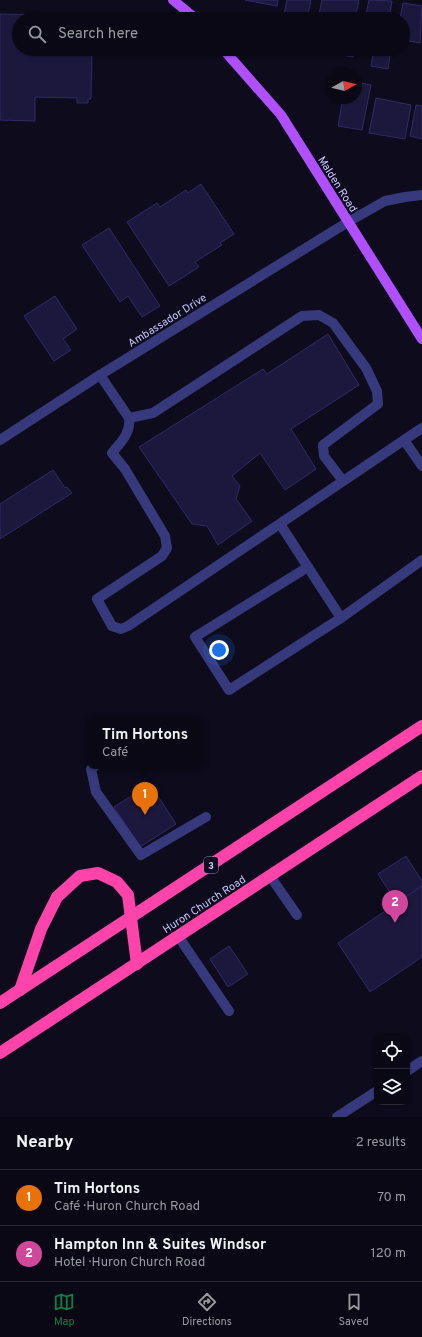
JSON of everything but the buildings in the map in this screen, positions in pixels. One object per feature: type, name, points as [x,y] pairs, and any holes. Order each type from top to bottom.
[{"type":"highway","name":"3","points":[[0,1003],[422,726]]},
{"type":"highway","name":"Huron Church Road","points":[[0,1053],[422,776]]},
{"type":"highway","points":[[20,990],[41,929],[58,897],[80,876],[98,873],[117,882],[128,895],[137,964]]},
{"type":"main road","points":[[173,0],[188,12]]},
{"type":"main road","name":"Malden Road","points":[[229,56],[281,116],[422,339]]},
{"type":"street","name":"Ambassador Drive","points":[[0,440],[100,375],[348,222],[385,201],[405,196],[422,195]]},
{"type":"street","points":[[129,418],[153,413],[302,316],[319,315],[333,323],[366,368],[377,391],[378,404],[323,445],[324,456],[343,481]]},
{"type":"street","points":[[100,375],[129,418],[130,426],[112,453],[126,470],[165,536],[167,548],[162,556],[97,599],[112,626],[121,629],[128,626],[422,428]]},
{"type":"street","points":[[404,440],[422,466]]},
{"type":"street","points":[[280,524],[341,618]]},
{"type":"street","points":[[308,567],[195,637],[229,690],[341,618],[422,560]]},
{"type":"street","points":[[91,769],[96,792],[141,855],[206,817]]},
{"type":"street","points":[[270,876],[297,915]]},
{"type":"street","points":[[178,936],[229,1011]]},
{"type":"street","points":[[410,1069],[422,1061]]},
{"type":"street","points":[[337,1117],[374,1093]]},
{"type":"place","name":"Tim Hortons","points":[[145,815]]},
{"type":"place","name":"Hampton Inn & Suites Windsor","points":[[395,923]]}]
